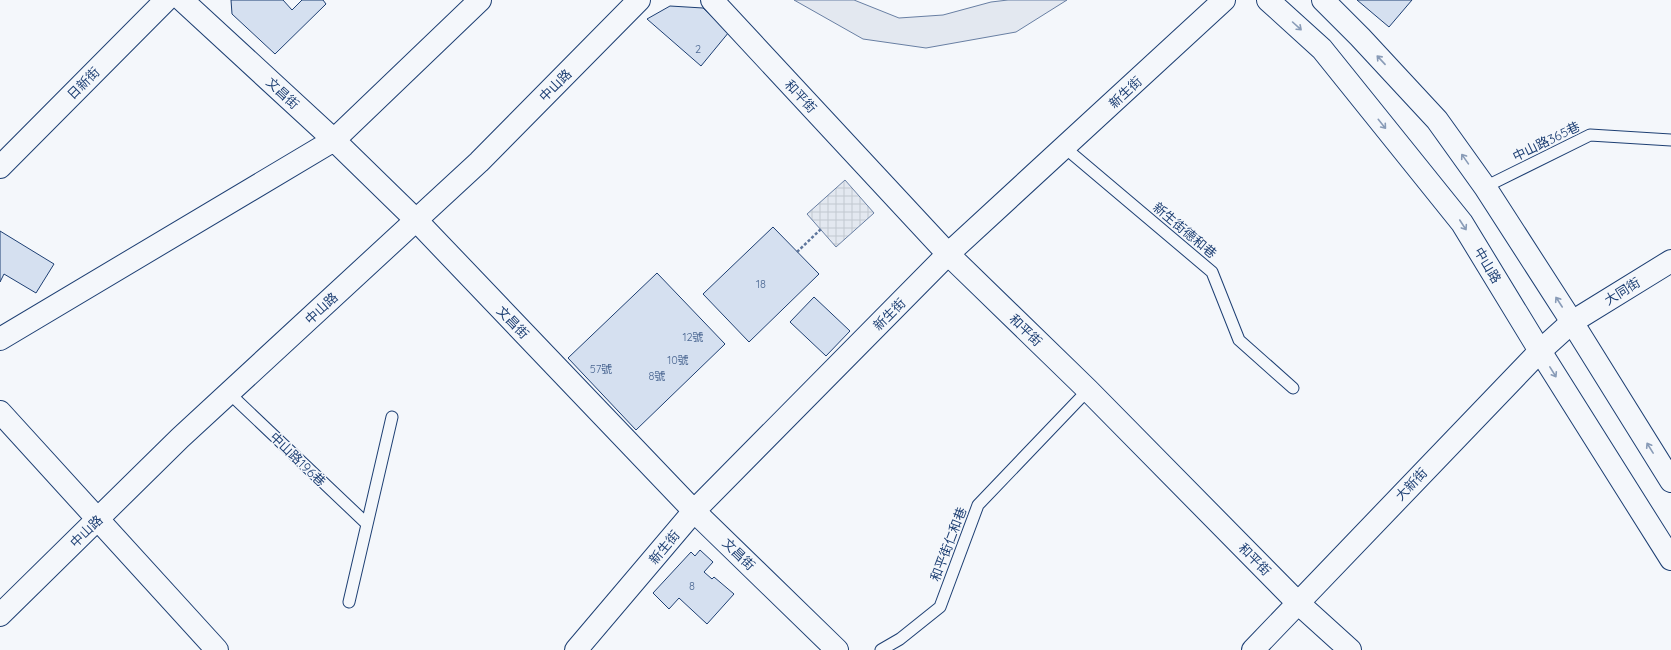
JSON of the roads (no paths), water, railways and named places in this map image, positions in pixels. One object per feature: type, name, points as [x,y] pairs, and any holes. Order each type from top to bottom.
[{"type":"street","name":"日新街","points":[[0,167],[166,0]]},
{"type":"street","name":"文昌街","points":[[182,0],[334,140],[416,220],[694,511],[837,650]]},
{"type":"street","points":[[0,340],[334,140],[480,0]]},
{"type":"street","name":"中山路","points":[[0,615],[180,438],[479,162],[639,0]]},
{"type":"street","name":"和平街","points":[[712,0],[948,254],[1088,390],[1297,602],[1350,650]]},
{"type":"street","name":"新生街","points":[[576,650],[694,511],[948,254],[1224,0]]},
{"type":"street","name":"中山路","points":[[1268,0],[1322,49],[1462,223],[1540,351],[1671,559]]},
{"type":"street","points":[[1323,0],[1438,120],[1485,187],[1572,322],[1671,481]]},
{"type":"street","name":"大同街","points":[[1572,322],[1671,261]]},
{"type":"street","name":"大新街","points":[[1253,650],[1297,602],[1540,351],[1572,322]]},
{"type":"street","points":[[0,412],[217,650]]},
{"type":"lane","name":"中山路365巷","points":[[1485,187],[1590,135],[1671,140]]},
{"type":"lane","name":"新生街德和巷","points":[[1064,147],[1212,272],[1239,340],[1293,388]]},
{"type":"lane","name":"和平街仁和巷","points":[[881,650],[900,639],[940,607],[978,505],[1088,390]]},
{"type":"lane","name":"中山路196巷","points":[[229,393],[367,524]]},
{"type":"lane","points":[[349,602],[392,418]]}]
